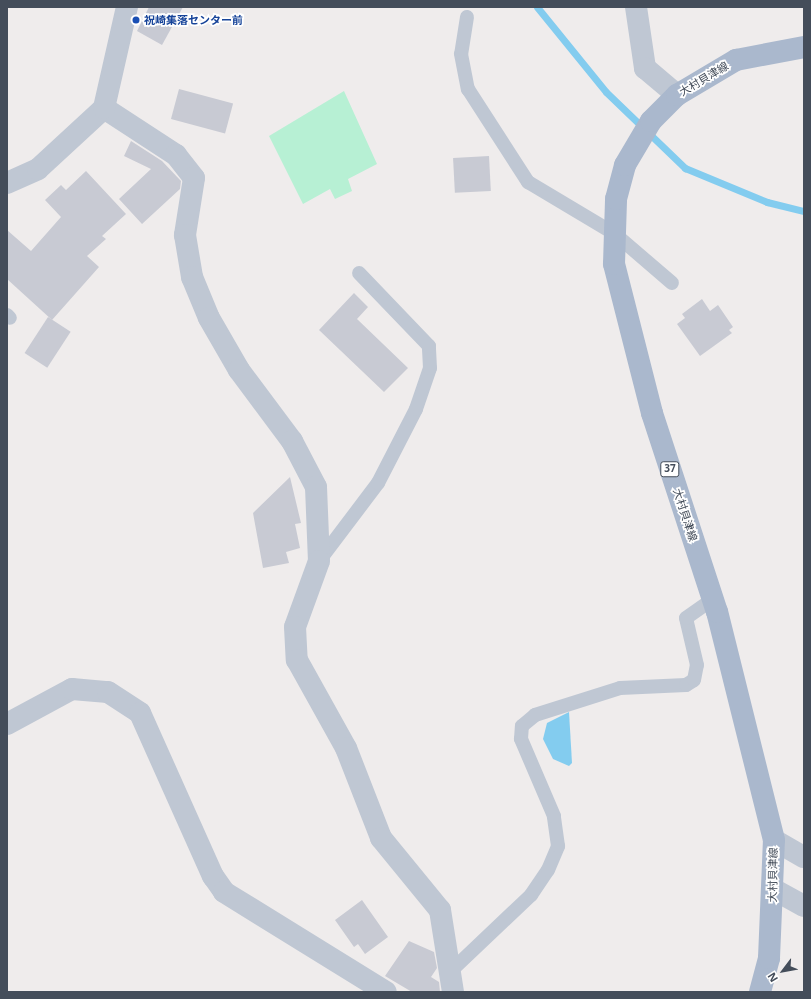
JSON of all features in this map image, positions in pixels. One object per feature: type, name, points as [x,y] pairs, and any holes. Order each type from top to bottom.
[{"type":"main road","name":"大村貝津線","points":[[760,992],[769,958],[774,840],[713,599],[652,413],[614,264],[616,199],[625,165],[650,122],[677,95],[736,60],[804,47]]},
{"type":"street","points":[[7,183],[38,169],[104,108],[127,7]]},
{"type":"street","points":[[636,7],[646,68],[677,95]]},
{"type":"street","points":[[104,108],[176,155],[194,178],[185,235],[192,277],[209,318],[239,370],[292,441],[316,487],[319,561],[295,627],[297,660],[346,748],[381,838],[440,910],[452,970],[453,992]]},
{"type":"street","points":[[7,724],[72,689],[108,692],[140,713],[213,876],[224,892],[386,992]]},
{"type":"street","points":[[774,840],[804,857]]},
{"type":"street","points":[[773,889],[804,906]]},
{"type":"lane","points":[[467,17],[461,68],[468,89],[497,138],[528,182],[615,234],[672,282]]},
{"type":"lane","points":[[319,561],[378,483],[416,409],[430,368],[429,346],[359,273]]},
{"type":"lane","points":[[452,970],[530,895],[548,870],[558,846],[554,816],[521,738],[522,726],[534,715],[620,688],[686,684],[694,680],[697,665],[686,618],[713,599]]},
{"type":"green space","points":[[344,91],[377,164],[348,179],[352,191],[335,199],[330,189],[303,204],[269,136]]},
{"type":"water","points":[[569,712],[572,763],[569,766],[553,759],[543,739],[547,723]]},
{"type":"building","points":[[149,7],[183,7],[162,45],[137,31]]},
{"type":"building","points":[[179,89],[233,103],[225,133],[171,119]]},
{"type":"building","points":[[131,141],[162,161],[181,181],[180,189],[142,224],[119,199],[151,169],[124,156]]},
{"type":"building","points":[[489,156],[491,191],[455,193],[453,158]]},
{"type":"building","points":[[86,171],[126,214],[102,236],[106,239],[87,256],[99,267],[52,320],[7,279],[7,230],[31,251],[61,217],[45,200],[61,185],[66,190]]},
{"type":"building","points":[[354,293],[368,307],[357,319],[408,368],[384,392],[319,330]]},
{"type":"building","points":[[702,299],[710,311],[718,305],[733,327],[729,330],[732,333],[700,356],[677,324],[685,318],[682,314]]},
{"type":"building","points":[[48,317],[71,332],[47,368],[25,353]]},
{"type":"building","points":[[290,477],[301,523],[295,524],[300,548],[286,552],[289,563],[263,568],[253,513]]},
{"type":"building","points":[[362,900],[388,937],[365,954],[358,944],[354,947],[335,920]]},
{"type":"building","points":[[409,941],[434,952],[437,968],[431,977],[439,982],[440,992],[412,992],[385,976]]},
{"type":"waterway","points":[[537,7],[606,92],[685,168],[767,202],[804,211]]},
{"type":"place","name":"祝崎集落センター前","points":[[136,20]]}]
